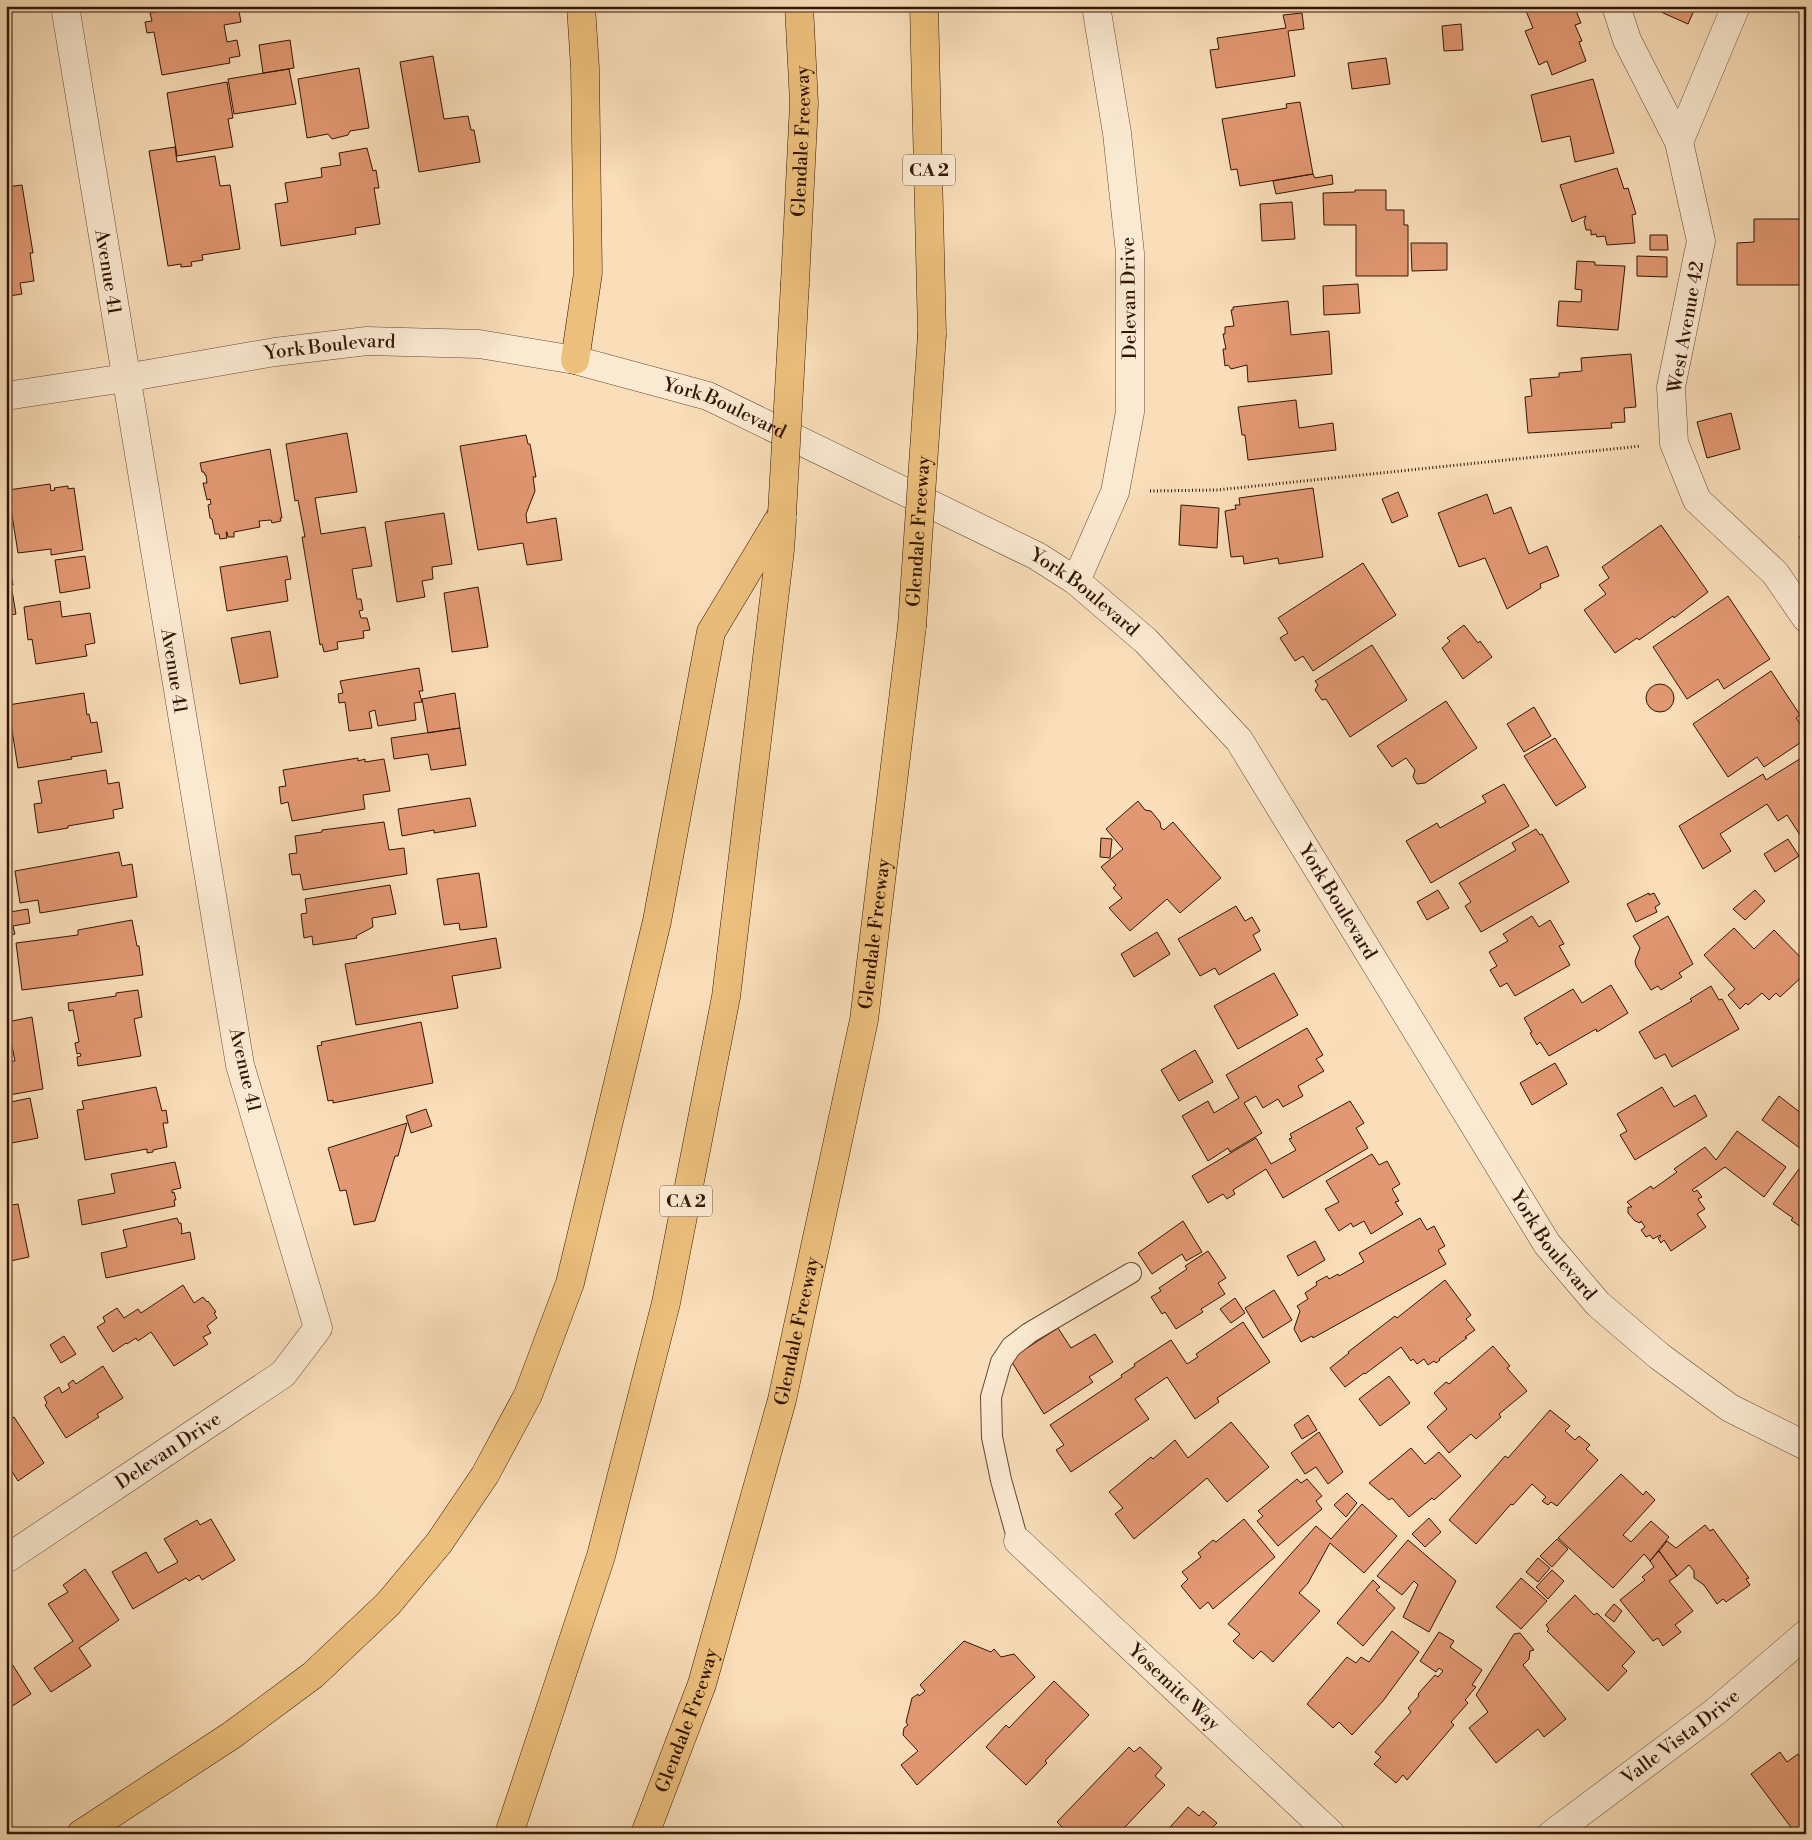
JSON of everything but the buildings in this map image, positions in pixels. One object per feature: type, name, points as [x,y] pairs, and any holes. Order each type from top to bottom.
[{"type":"highway","points":[[576,360],[588,273],[581,6]]},
{"type":"highway","name":"Glendale Freeway","points":[[772,547],[782,514],[804,103],[799,6]]},
{"type":"highway","name":"Glendale Freeway","points":[[645,1834],[702,1684],[782,1400],[864,1020],[912,626],[932,334],[924,6]]},
{"type":"highway","points":[[81,1834],[232,1735],[313,1675],[388,1604],[439,1543],[485,1475],[528,1395],[570,1283],[657,921],[711,632],[772,547]]},
{"type":"highway","name":"CA 2","points":[[509,1834],[601,1556],[666,1303],[726,997],[772,547]]},
{"type":"street","name":"Avenue 41","points":[[65,6],[240,1064],[318,1328]]},
{"type":"street","name":"Delevan Drive","points":[[1076,581],[1115,492],[1130,412],[1130,253],[1117,133],[1096,6]]},
{"type":"street","name":"West Avenue 42","points":[[1616,6],[1627,40],[1679,142],[1701,241],[1690,302],[1671,387],[1674,443],[1697,500],[1775,573],[1806,618]]},
{"type":"street","points":[[1679,142],[1736,6]]},
{"type":"street","name":"York Boulevard","points":[[6,396],[126,378],[275,352],[368,341],[479,344],[576,360],[708,396],[1037,556],[1076,581],[1146,641],[1239,740],[1547,1244],[1598,1304],[1659,1356],[1730,1408],[1806,1446]]},
{"type":"street","name":"Delevan Drive","points":[[6,1560],[283,1374],[318,1328]]},
{"type":"street","name":"Yosemite Way","points":[[1018,1541],[1331,1834]]},
{"type":"street","name":"Valle Vista Drive","points":[[1552,1834],[1715,1712],[1806,1634]]},
{"type":"lane","points":[[1018,1541],[1001,1480],[992,1437],[990,1397],[1001,1362],[1011,1347],[1029,1333],[1131,1272]]},
{"type":"path","points":[[1115,492],[1217,490],[1674,443]]}]
